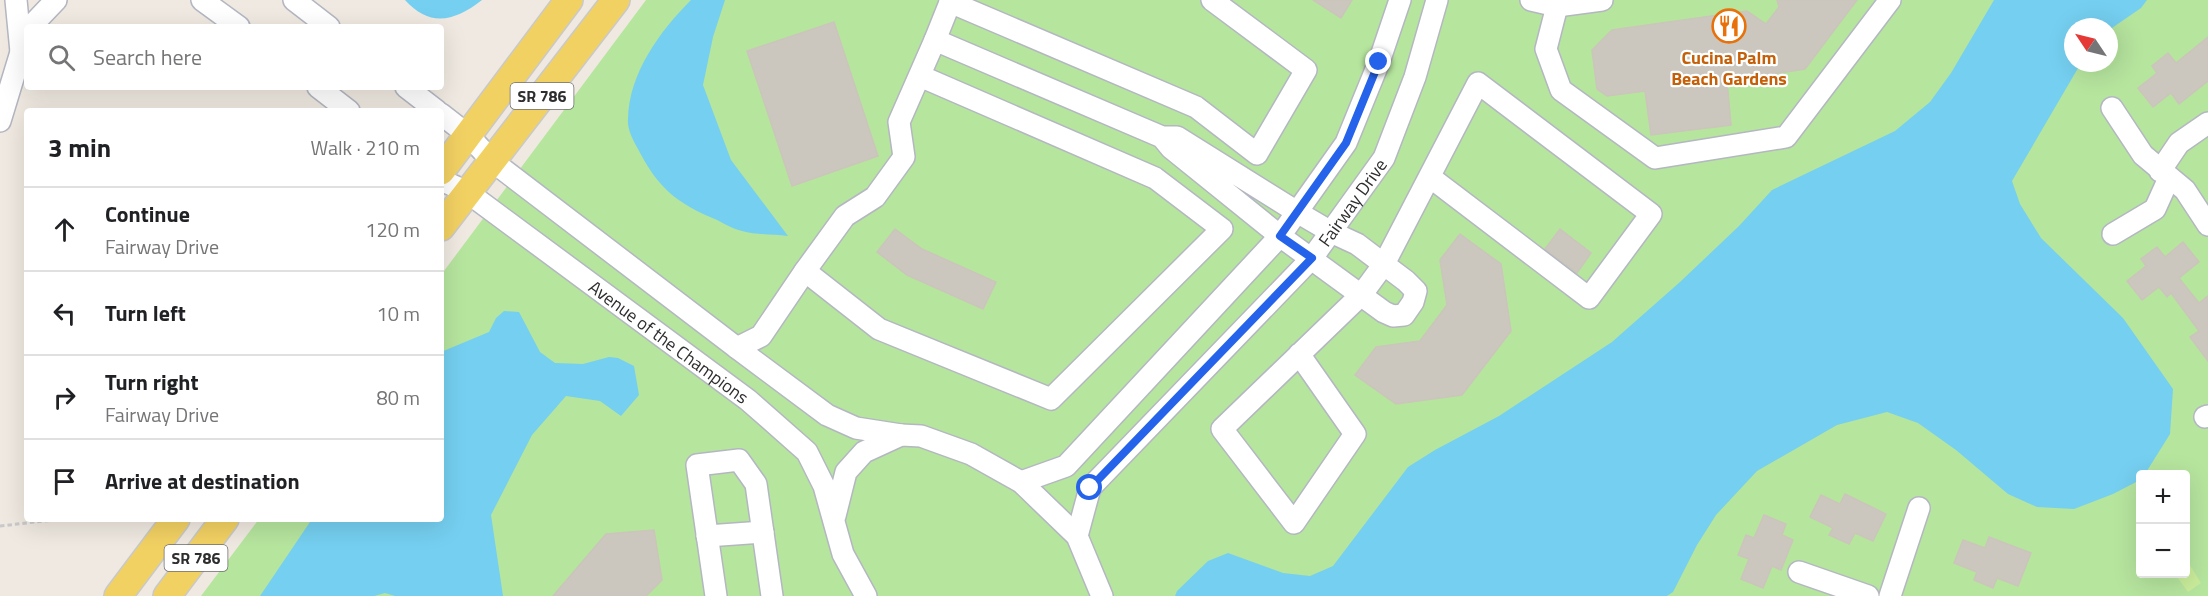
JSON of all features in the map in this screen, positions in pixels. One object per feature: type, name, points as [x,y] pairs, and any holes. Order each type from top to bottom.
[{"type":"main road","name":"SR 786","points":[[444,167],[569,0]]},
{"type":"main road","name":"SR 786","points":[[444,223],[616,0]]},
{"type":"main road","name":"SR 786","points":[[118,596],[174,522]]},
{"type":"main road","name":"SR 786","points":[[167,596],[223,522]]},
{"type":"street","points":[[0,122],[24,46],[16,0]]},
{"type":"street","points":[[34,24],[56,0]]},
{"type":"street","points":[[202,0],[235,24]]},
{"type":"street","points":[[294,0],[325,24]]},
{"type":"street","points":[[736,348],[761,336],[846,216],[875,197],[904,157],[899,122],[951,1],[1196,107],[1257,154],[1306,70],[1212,0]]},
{"type":"street","points":[[1021,482],[1066,466],[1280,236],[1346,143],[1379,62],[1400,0]]},
{"type":"street","name":"Fairway Drive","points":[[1077,536],[1090,488],[1312,258],[1384,158],[1414,76],[1437,0]]},
{"type":"street","points":[[1531,0],[1557,6],[1590,1]]},
{"type":"street","points":[[1557,6],[1546,49],[1561,90],[1655,158],[1786,137],[1890,0]]},
{"type":"street","points":[[934,40],[1170,141],[1330,232],[1357,244],[1416,291],[1413,302],[1404,315],[1394,316],[1384,312],[1280,236],[1170,141]]},
{"type":"street","points":[[805,271],[879,329],[1052,399],[1222,229],[1155,178],[920,76]]},
{"type":"street","points":[[1299,354],[1355,434],[1294,523],[1222,429],[1299,354],[1362,294],[1384,264],[1478,83],[1651,214],[1589,298],[1430,177]]},
{"type":"street","points":[[322,90],[345,108]]},
{"type":"street","points":[[410,90],[433,108]]},
{"type":"street","points":[[2112,108],[2143,155],[2185,190],[2208,225]]},
{"type":"street","name":"Avenue of the Champions","points":[[444,116],[468,135],[492,161],[736,348],[827,414],[856,428],[921,436],[971,454],[1021,482],[1077,536]]},
{"type":"street","points":[[2114,234],[2155,208],[2164,174],[2179,143],[2208,123]]},
{"type":"street","name":"Avenue of the Champions","points":[[444,181],[467,192],[748,399],[807,452],[824,486],[843,554],[866,596]]},
{"type":"street","points":[[833,522],[846,472],[864,452],[901,435]]},
{"type":"street","points":[[716,596],[697,465],[739,460],[756,484],[772,596]]},
{"type":"street","points":[[1890,596],[1919,508]]},
{"type":"street","points":[[707,536],[763,532]]},
{"type":"street","points":[[1077,536],[1102,596]]},
{"type":"street","points":[[1799,572],[1868,596]]},
{"type":"path","points":[[0,526],[35,522]]},
{"type":"green space","points":[[646,0],[2208,0],[2208,596],[201,596],[257,522],[444,522],[444,271]]},
{"type":"green space","points":[[2190,565],[2201,583],[2188,592],[2178,578],[2190,578]]},
{"type":"water","points":[[405,0],[482,0],[452,17],[433,18],[414,9]]},
{"type":"water","points":[[691,0],[725,0],[713,37],[703,85],[731,160],[788,236],[753,233],[732,228],[679,200],[661,184],[645,163],[631,134],[628,123],[630,102],[640,69],[668,25]]},
{"type":"water","points":[[1994,0],[2147,0],[2141,8],[2118,24],[2118,18],[2064,18],[2064,72],[2076,72],[2012,181],[2020,204],[2041,238],[2123,318],[2173,389],[2170,434],[2148,470],[2136,470],[2136,482],[2074,509],[2037,507],[2008,494],[1956,450],[1918,423],[1887,412],[1837,425],[1757,471],[1716,515],[1697,545],[1673,592],[1667,596],[1175,596],[1177,591],[1208,561],[1228,553],[1283,573],[1310,576],[1333,566],[1408,467],[1499,416],[1612,342],[1739,226],[1772,190],[1895,131],[1930,102],[1951,73]]},
{"type":"water","points":[[504,311],[519,312],[540,352],[555,363],[583,364],[609,357],[618,358],[634,366],[639,395],[621,416],[600,401],[566,396],[532,435],[491,515],[503,596],[395,596],[385,593],[374,596],[260,596],[310,522],[444,522],[444,351],[489,332],[496,318]]},
{"type":"building","points":[[1313,0],[1352,0],[1341,18]]},
{"type":"building","points":[[1777,0],[1857,0],[1805,69],[1727,81],[1731,125],[1651,135],[1645,91],[1607,96],[1597,89],[1592,50],[1612,30],[1747,11],[1766,24],[1779,7]]},
{"type":"building","points":[[834,22],[878,156],[792,186],[747,51]]},
{"type":"building","points":[[2208,37],[2208,81],[2179,104],[2171,93],[2153,107],[2138,88],[2157,73],[2152,66],[2168,53],[2176,63]]},
{"type":"building","points":[[895,229],[922,249],[996,282],[983,309],[907,275],[877,252]]},
{"type":"building","points":[[1560,229],[1591,253],[1577,273],[1545,249]]},
{"type":"building","points":[[1460,234],[1501,264],[1511,331],[1462,395],[1396,404],[1355,375],[1376,347],[1420,341],[1447,305],[1440,260]]},
{"type":"building","points":[[2183,242],[2199,262],[2179,278],[2199,303],[2208,296],[2208,361],[2190,337],[2199,331],[2171,293],[2167,297],[2159,287],[2142,300],[2127,281],[2146,266],[2141,259],[2157,247],[2165,257]]},
{"type":"building","points":[[1845,494],[1886,514],[1873,541],[1855,533],[1849,544],[1829,535],[1833,528],[1810,517],[1821,495],[1840,504]]},
{"type":"building","points":[[1764,515],[1786,524],[1782,535],[1793,540],[1781,570],[1772,566],[1763,588],[1741,579],[1749,559],[1738,555],[1746,535],[1754,538]]},
{"type":"building","points":[[654,530],[662,580],[646,596],[553,596],[606,534]]},
{"type":"building","points":[[1989,537],[2031,553],[2018,586],[1997,578],[1993,588],[1974,580],[1977,572],[1954,563],[1963,540],[1985,548]]},
{"type":"place","name":"Cucina Palm Beach Gardens","points":[[1729,26]]},
{"type":"route","points":[[1090,488],[1312,258],[1280,236],[1346,143],[1379,62]]}]
